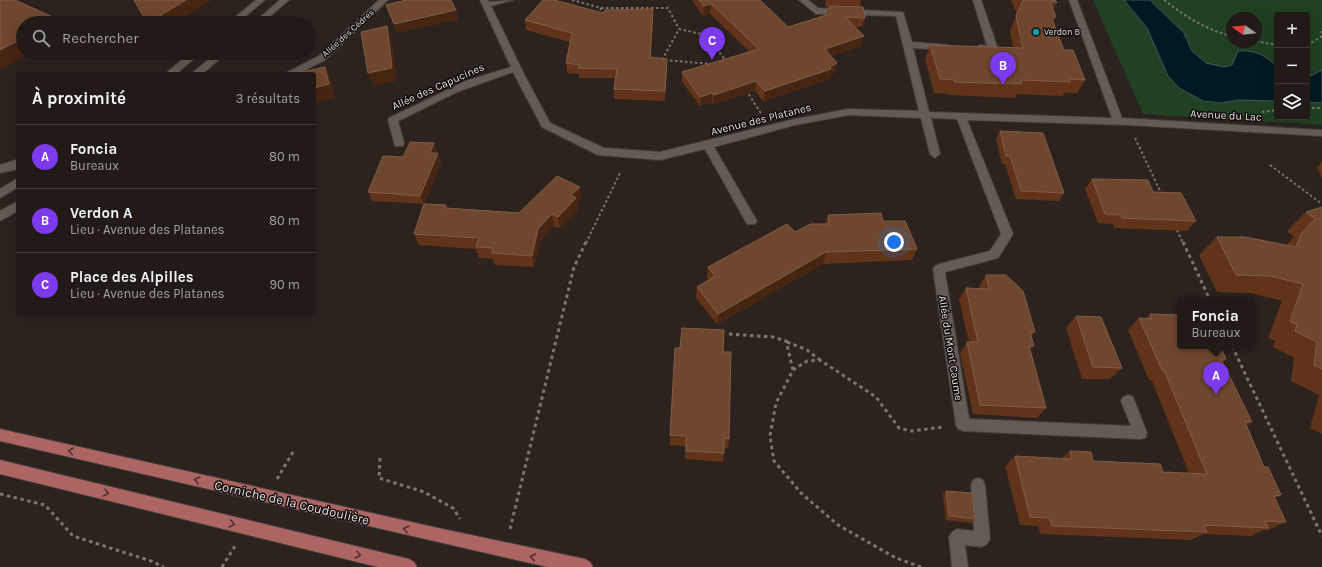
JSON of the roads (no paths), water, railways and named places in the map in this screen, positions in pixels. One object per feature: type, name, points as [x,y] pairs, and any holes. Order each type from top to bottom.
[{"type":"main road","name":"Corniche de la Coudoulière","points":[[0,436],[105,458],[476,545],[585,567]]},
{"type":"main road","points":[[0,467],[409,567]]},
{"type":"street","points":[[241,16],[261,0]]},
{"type":"street","points":[[266,16],[285,0]]},
{"type":"street","name":"Allée des Cèdres","points":[[293,72],[322,58],[384,0]]},
{"type":"street","points":[[485,2],[509,0]]},
{"type":"street","points":[[803,0],[816,11],[900,14],[926,114],[934,154]]},
{"type":"street","points":[[970,48],[993,49],[977,0]]},
{"type":"street","points":[[1073,0],[1123,121]]},
{"type":"street","name":"Avenue des Platanes","points":[[485,2],[546,125],[602,152],[660,156],[771,128],[849,112],[1123,121]]},
{"type":"street","points":[[908,45],[954,47]]},
{"type":"street","points":[[172,72],[187,60]]},
{"type":"street","points":[[198,72],[213,60]]},
{"type":"street","name":"Allée des Capucines","points":[[400,143],[393,120],[428,102],[499,72],[517,68]]},
{"type":"street","name":"Allée du Mont Caume","points":[[960,115],[1007,234],[994,255],[939,269],[963,424],[1140,433],[1128,401]]},
{"type":"street","name":"Avenue du Lac","points":[[1123,121],[1322,132]]},
{"type":"street","points":[[708,145],[730,180],[750,221]]},
{"type":"street","points":[[0,169],[16,164]]},
{"type":"street","points":[[0,194],[16,183]]},
{"type":"street","points":[[0,217],[16,206]]},
{"type":"street","points":[[960,567],[957,537],[982,539],[978,485]]},
{"type":"water","points":[[1124,0],[1150,0],[1184,33],[1192,51],[1206,63],[1224,67],[1232,65],[1238,51],[1255,52],[1268,59],[1274,64],[1274,101],[1238,100],[1221,103],[1203,101],[1179,88],[1168,76],[1147,28]]},
{"type":"water","points":[[1322,70],[1322,103],[1310,102],[1310,76]]},
{"type":"place","name":"Verdon B","points":[[1036,32]]},
{"type":"place","name":"Place des Alpilles","points":[[712,60]]},
{"type":"place","name":"Verdon A","points":[[1003,85]]},
{"type":"place","name":"Foncia","points":[[1216,395]]}]
